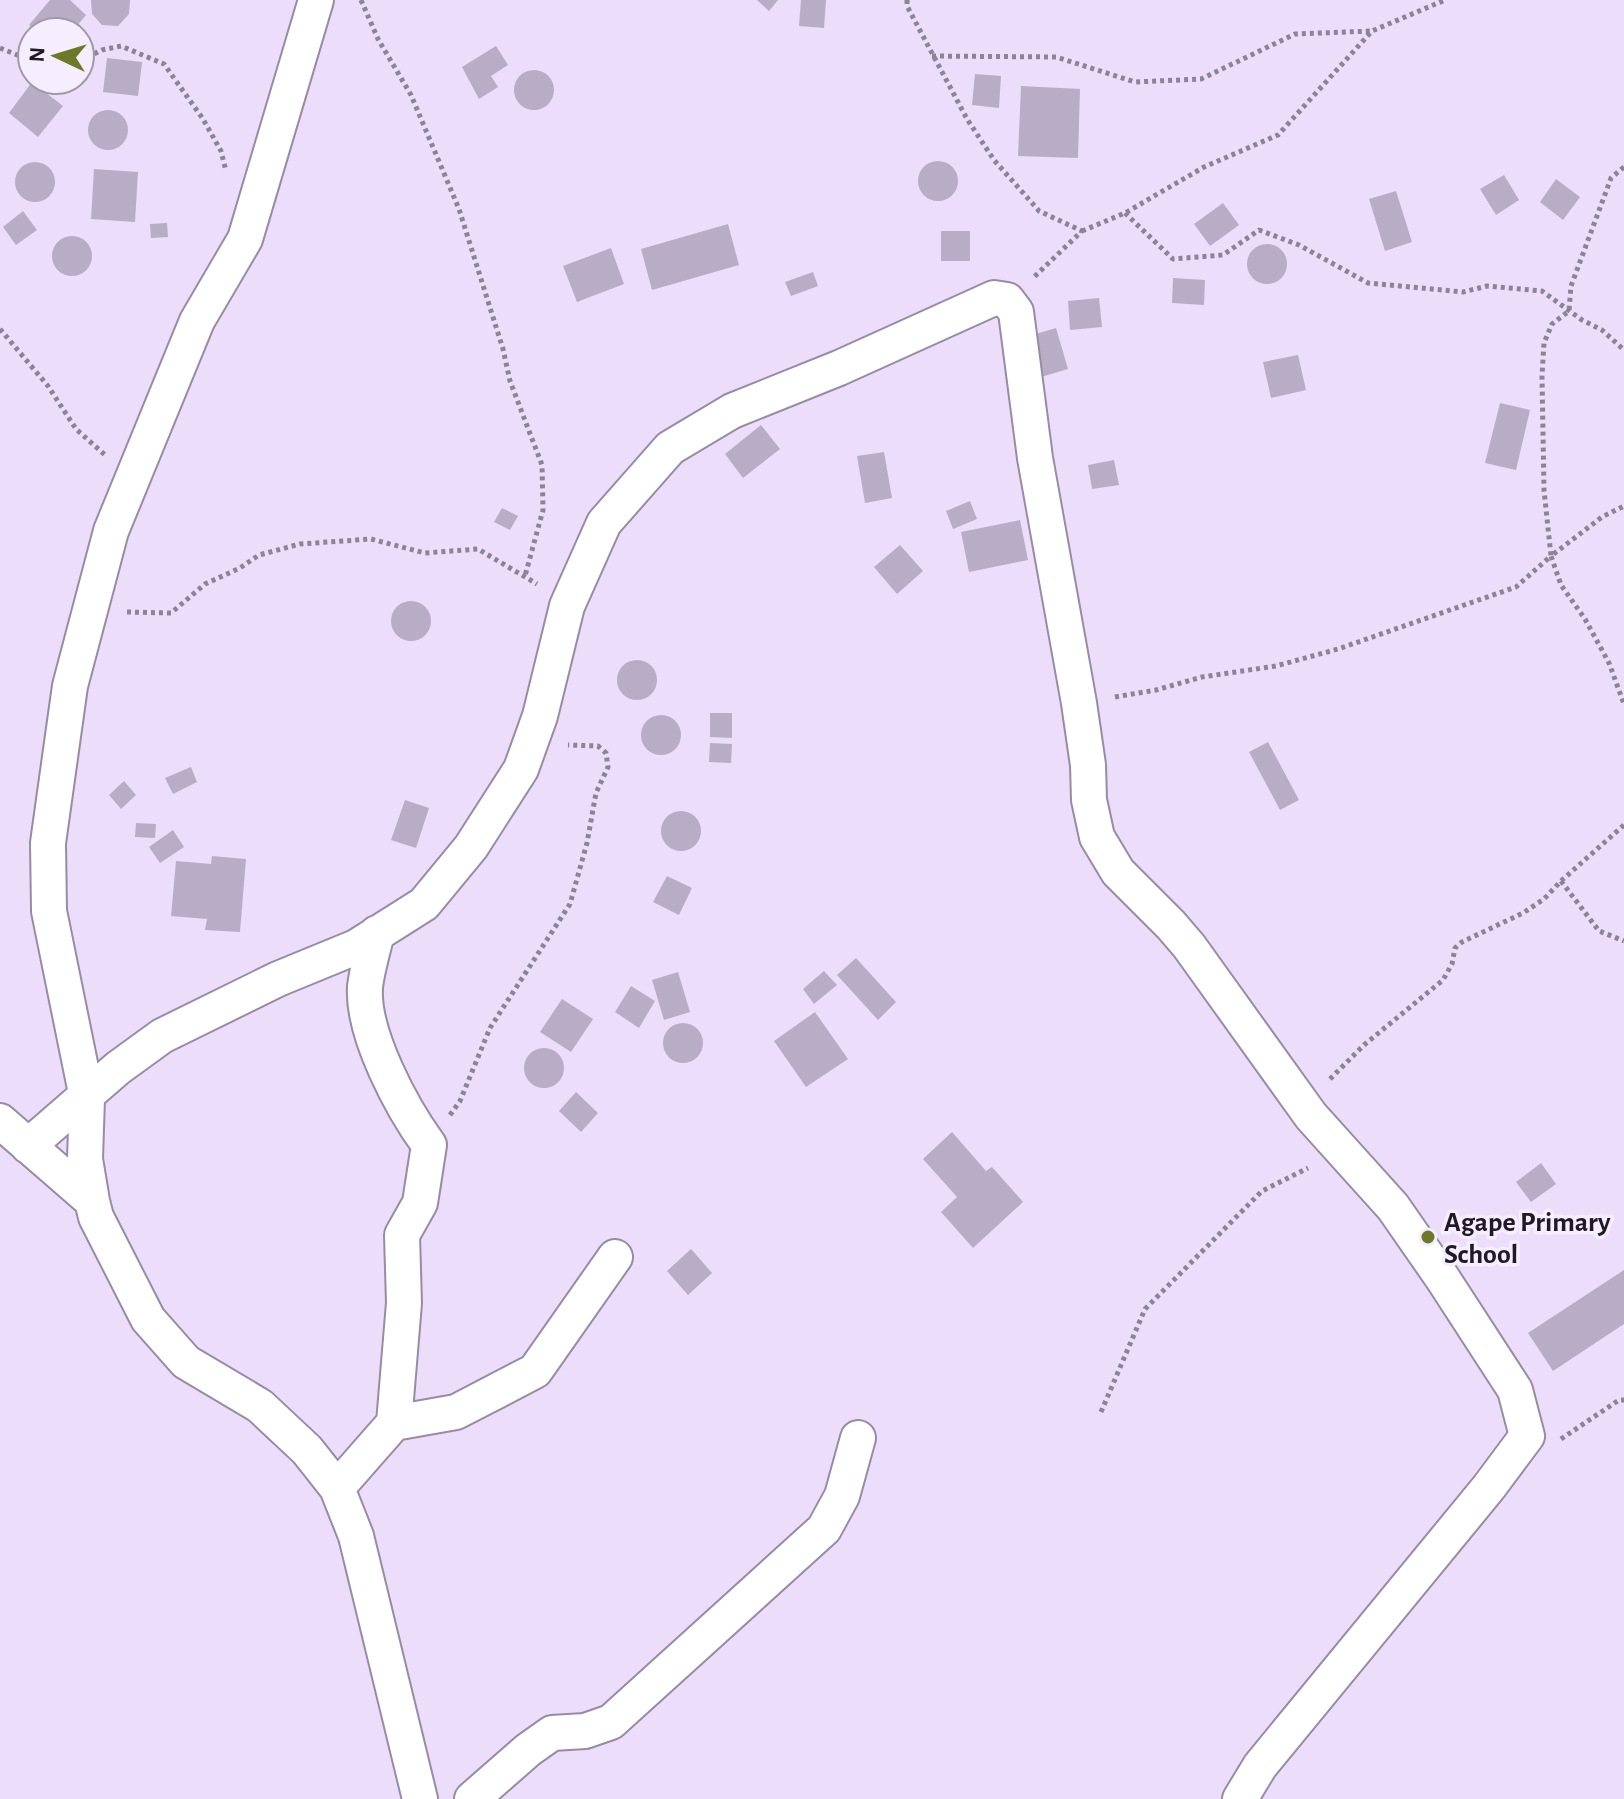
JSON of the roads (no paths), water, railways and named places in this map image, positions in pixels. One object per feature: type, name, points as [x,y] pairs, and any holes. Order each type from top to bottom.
[{"type":"street","points":[[316,0],[245,239],[197,321],[111,531],[70,686],[48,843],[49,911],[87,1098],[85,1159],[96,1217],[148,1319],[186,1362],[260,1406],[307,1450],[337,1488],[356,1536],[420,1799]]},
{"type":"street","points":[[28,1146],[118,1068],[162,1036],[278,979],[356,947],[424,904],[471,847],[521,769],[540,716],[567,606],[604,523],[670,448],[732,411],[839,368],[994,298],[1007,300],[1016,312],[1035,458],[1079,703],[1088,765],[1089,800],[1097,837],[1118,872],[1189,946],[1256,1043],[1304,1105],[1393,1207],[1515,1390],[1527,1436],[1489,1487],[1260,1766],[1240,1799]]},
{"type":"street","points":[[337,1488],[394,1423],[404,1303],[402,1235],[420,1203],[429,1145],[406,1114],[369,1023],[365,988],[377,933]]},
{"type":"street","points":[[0,1121],[92,1201]]},
{"type":"street","points":[[394,1423],[456,1412],[535,1371],[615,1257]]},
{"type":"street","points":[[472,1799],[552,1733],[585,1731],[611,1722],[824,1529],[842,1496],[858,1438]]},
{"type":"place","name":"Agape Primary School","points":[[1428,1237]]}]
